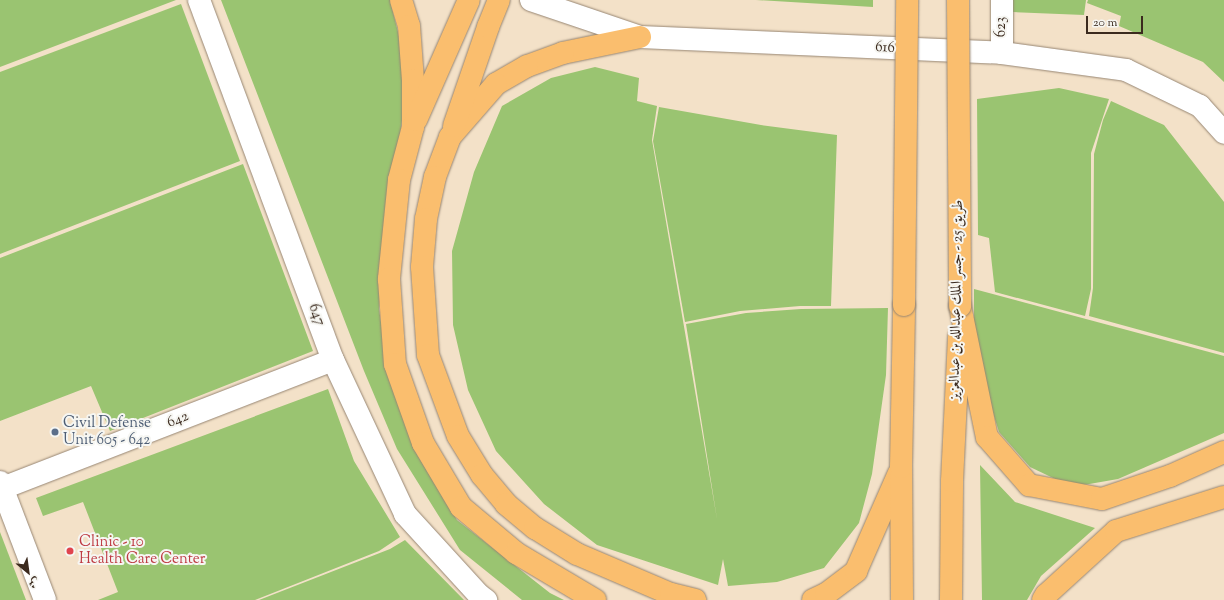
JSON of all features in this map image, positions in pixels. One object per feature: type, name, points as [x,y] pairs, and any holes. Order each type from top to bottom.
[{"type":"main road","points":[[401,0],[409,33],[414,80],[413,128]]},
{"type":"main road","points":[[469,0],[413,128],[400,180],[389,279],[395,364],[423,443],[462,507],[516,553],[595,600]]},
{"type":"main road","points":[[499,0],[488,26],[435,177],[426,219],[422,267],[428,355],[458,436],[482,475],[506,504],[535,528],[584,557],[671,594],[695,600]]},
{"type":"main road","points":[[902,600],[907,0]]},
{"type":"main road","name":"طريق 25 - جسر الملك عبدالله بن عبدالعزيز","points":[[950,600],[952,481],[960,306],[958,0]]},
{"type":"main road","points":[[450,137],[496,84],[527,66],[563,53],[640,37]]},
{"type":"main road","points":[[960,306],[988,437],[1029,485],[1102,499],[1170,476],[1224,452]]},
{"type":"main road","points":[[813,600],[826,594],[856,570],[902,467]]},
{"type":"main road","points":[[1043,600],[1046,595],[1116,531],[1224,497]]},
{"type":"street","name":"647","points":[[199,0],[333,360],[405,514],[486,600]]},
{"type":"street","name":"616","points":[[531,0],[640,37],[1002,53],[1126,70],[1200,106],[1224,133]]},
{"type":"street","name":"623","points":[[1002,0],[1002,53]]},
{"type":"street","name":"642","points":[[1,487],[333,360]]},
{"type":"street","points":[[1,487],[45,600]]},
{"type":"green space","points":[[0,0],[176,0],[0,67]]},
{"type":"green space","points":[[221,0],[390,0],[403,52],[402,120],[379,309],[388,368],[415,451],[457,520],[550,593],[564,600],[522,600],[460,550],[397,449],[364,371]]},
{"type":"green space","points":[[756,0],[873,0],[873,7]]},
{"type":"green space","points":[[1013,0],[1086,0],[1084,15],[1013,12]]},
{"type":"green space","points":[[1088,0],[1224,0],[1224,82],[1203,62],[1119,26],[1121,16],[1087,3]]},
{"type":"green space","points":[[181,4],[240,161],[0,254],[0,72]]},
{"type":"green space","points":[[595,67],[639,78],[637,101],[657,106],[652,140],[717,519],[686,324],[746,313],[801,309],[888,308],[886,375],[872,474],[859,523],[824,568],[777,582],[728,586],[723,559],[718,585],[597,545],[544,504],[496,451],[468,390],[453,325],[452,251],[474,172],[502,106],[551,78]]},
{"type":"green space","points":[[1059,88],[1109,99],[1091,153],[1091,289],[1085,316],[995,292],[989,238],[978,235],[977,99]]},
{"type":"green space","points":[[1111,101],[1164,125],[1224,202],[1224,353],[1089,316],[1093,288],[1094,154],[1103,120]]},
{"type":"green space","points":[[659,107],[761,125],[837,135],[831,306],[800,306],[740,311],[685,322],[653,141]]},
{"type":"green space","points":[[243,164],[313,351],[110,431],[91,386],[0,421],[0,258]]},
{"type":"green space","points":[[974,289],[1224,356],[1224,433],[1118,479],[1072,487],[1030,467],[999,432],[981,375],[974,323]]},
{"type":"green space","points":[[328,389],[354,461],[400,537],[379,551],[255,600],[98,600],[118,592],[83,502],[43,516],[36,498]]},
{"type":"green space","points":[[980,465],[1015,502],[1095,528],[1041,576],[1027,600],[982,600]]},
{"type":"green space","points":[[0,532],[26,600],[0,600]]},
{"type":"green space","points":[[405,540],[464,600],[259,600],[390,549]]},
{"type":"place","name":"Civil Defense Unit 605 - 642","points":[[55,432]]},
{"type":"place","name":"Clinic - 10 Health Care Center","points":[[70,551]]}]
